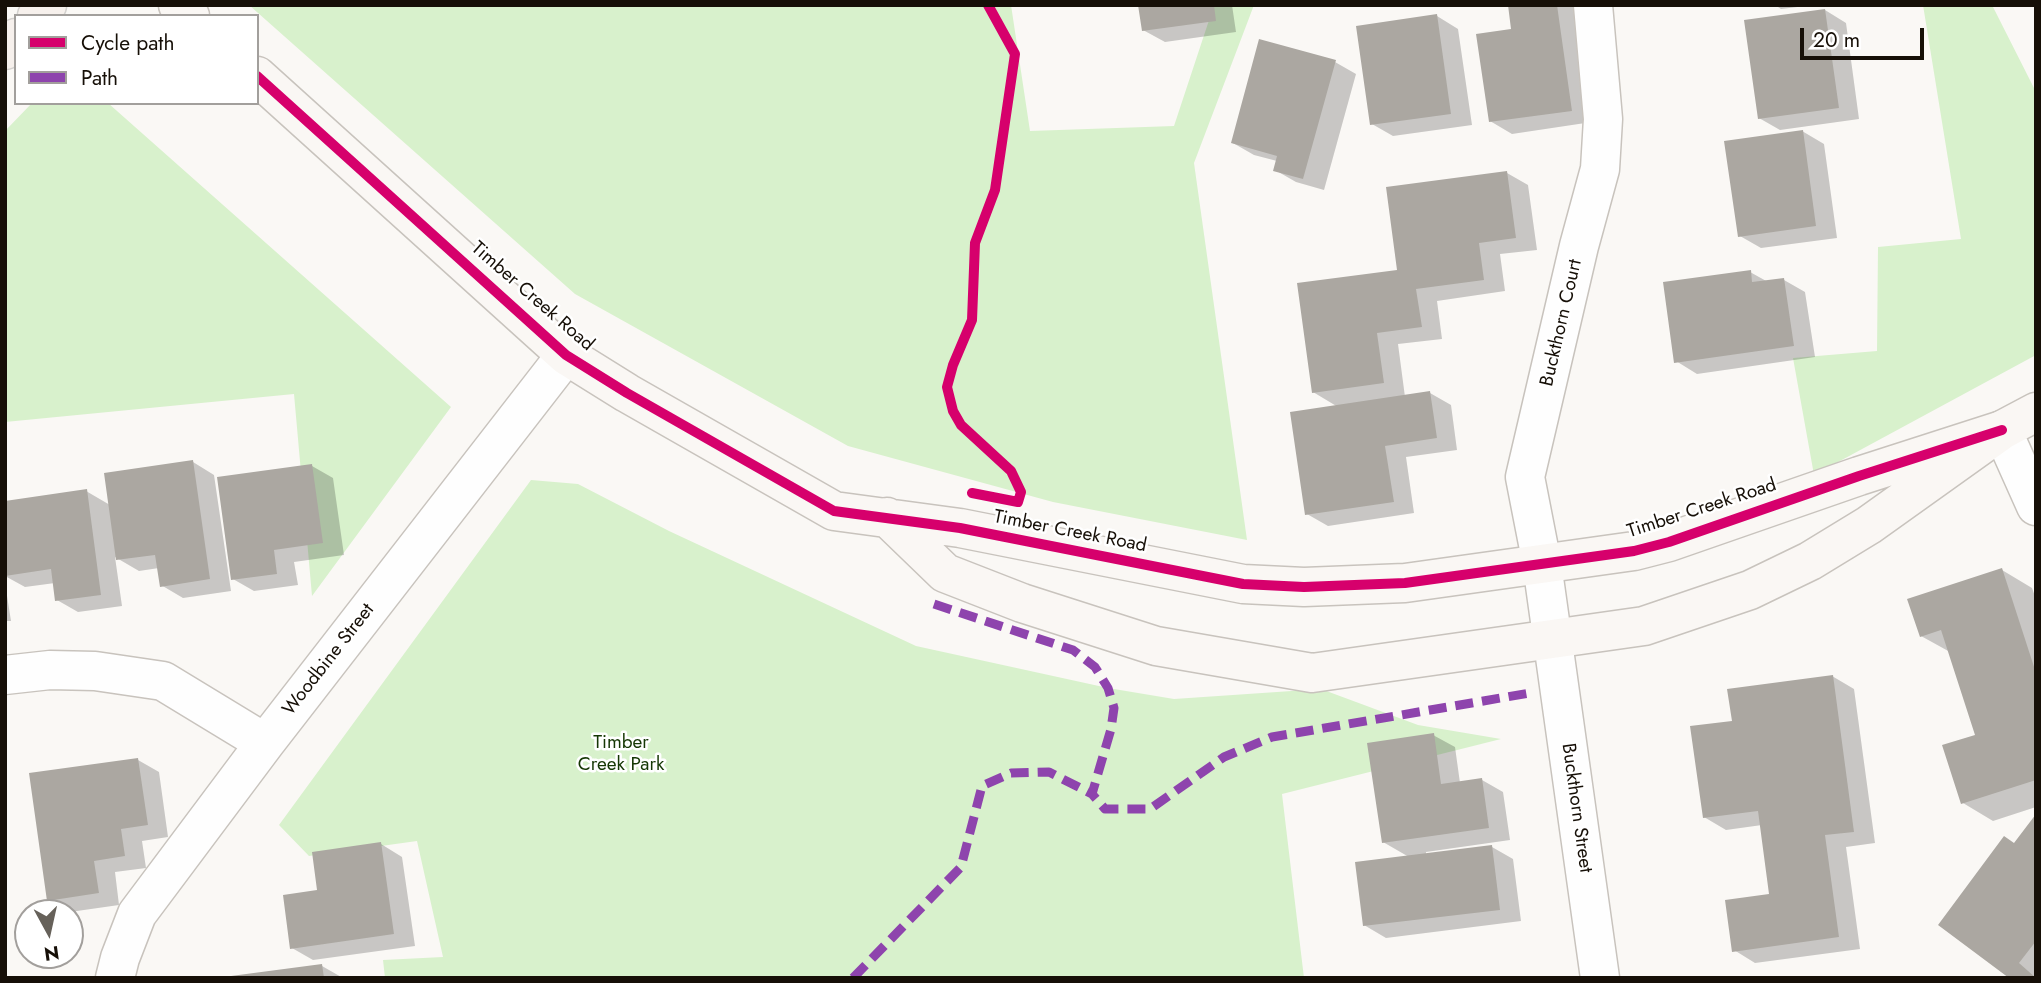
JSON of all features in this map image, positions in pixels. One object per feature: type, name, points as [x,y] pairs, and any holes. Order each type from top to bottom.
[{"type":"street","name":"Buckthorn Court","points":[[1553,639],[1525,477],[1579,246],[1600,169],[1603,119],[1593,5]]},
{"type":"street","name":"Timber Creek Road","points":[[259,78],[566,355],[627,393],[834,510],[960,528],[1243,584],[1304,587],[1405,583],[1634,551],[1669,542],[1858,476],[2002,430]]},
{"type":"street","name":"Woodbine Street","points":[[115,978],[137,914],[265,743],[566,355]]},
{"type":"street","name":"Timber Creek Road","points":[[887,517],[945,573],[1022,603],[1156,646],[1312,673],[1644,626],[1750,590],[1810,561],[1870,525],[2002,430],[2036,412]]},
{"type":"street","points":[[2002,430],[2036,506]]},
{"type":"street","name":"Buckthorn Street","points":[[1553,639],[1600,978]]},
{"type":"street","points":[[5,675],[50,670],[95,671],[163,681],[265,743]]},
{"type":"green space","points":[[249,5],[1011,5],[1030,131],[1174,126],[1214,5],[1254,5],[1194,163],[1247,540],[1053,502],[848,446],[575,294]]},
{"type":"green space","points":[[1923,5],[1992,5],[2036,92],[2036,355],[1814,475],[1793,358],[1877,351],[1878,247],[1961,239]]},
{"type":"green space","points":[[30,105],[110,105],[451,407],[312,596],[294,394],[5,422],[5,131]]},
{"type":"green space","name":"Timber Creek Park","points":[[531,480],[578,484],[669,531],[916,646],[1108,688],[1174,699],[1321,689],[1418,725],[1501,739],[1282,794],[1304,978],[385,978],[383,960],[443,957],[417,841],[309,856],[279,825]]},
{"type":"building","points":[[1138,5],[1214,5],[1216,21],[1142,31]]},
{"type":"building","points":[[1508,5],[1557,5],[1572,111],[1489,122],[1476,34],[1511,29]]},
{"type":"building","points":[[1825,9],[1839,108],[1758,119],[1744,20]]},
{"type":"building","points":[[1437,14],[1451,114],[1370,125],[1356,26]]},
{"type":"building","points":[[1259,39],[1336,60],[1303,179],[1273,171],[1277,156],[1231,143]]},
{"type":"building","points":[[1803,130],[1816,226],[1738,237],[1724,141]]},
{"type":"building","points":[[1507,171],[1516,238],[1479,243],[1484,280],[1416,289],[1422,327],[1377,333],[1384,383],[1312,393],[1297,283],[1397,270],[1386,187]]},
{"type":"building","points":[[1751,270],[1752,282],[1784,278],[1794,346],[1674,363],[1663,282]]},
{"type":"building","points":[[1430,391],[1437,438],[1385,446],[1394,502],[1305,515],[1290,412]]},
{"type":"building","points":[[193,460],[210,579],[160,587],[155,555],[116,560],[104,473]]},
{"type":"building","points":[[312,464],[323,543],[274,550],[277,574],[231,580],[217,477]]},
{"type":"building","points":[[87,489],[101,595],[55,601],[51,569],[5,576],[5,501]]},
{"type":"building","points":[[2002,568],[2036,673],[2036,780],[1961,804],[1942,745],[1975,735],[1941,630],[1920,637],[1907,599]]},
{"type":"building","points":[[1833,675],[1854,832],[1825,835],[1839,937],[1732,952],[1725,900],[1769,894],[1758,811],[1703,818],[1690,726],[1732,721],[1727,689]]},
{"type":"building","points":[[1434,733],[1441,784],[1482,778],[1489,828],[1382,843],[1367,743]]},
{"type":"building","points":[[138,758],[148,825],[121,829],[125,856],[94,861],[99,893],[47,899],[29,773]]},
{"type":"building","points":[[2036,814],[2036,941],[2019,963],[2036,978],[2009,978],[1938,925],[2004,836],[2014,843]]},
{"type":"building","points":[[381,842],[394,934],[290,949],[283,895],[317,890],[312,852]]},
{"type":"building","points":[[1492,845],[1500,910],[1363,926],[1355,862]]},
{"type":"building","points":[[322,964],[324,978],[231,978],[231,976]]},
{"type":"marked path","points":[[934,604],[1073,650],[1095,667],[1108,688],[1114,708],[1111,729],[1092,794],[1105,809],[1150,809],[1224,757],[1272,737],[1530,693]]},
{"type":"marked path","points":[[853,978],[961,867],[982,786],[1011,773],[1049,772],[1092,794]]},
{"type":"cycle path","points":[[972,493],[1018,502],[1021,492],[1011,471],[961,425],[953,411],[947,387],[972,320],[975,243],[995,190],[1015,54],[988,5]]},
{"type":"cycle path","points":[[259,78],[566,355],[627,393],[834,511],[960,528],[1243,584],[1304,587],[1405,583],[1634,551],[1669,542],[2002,430]]}]
